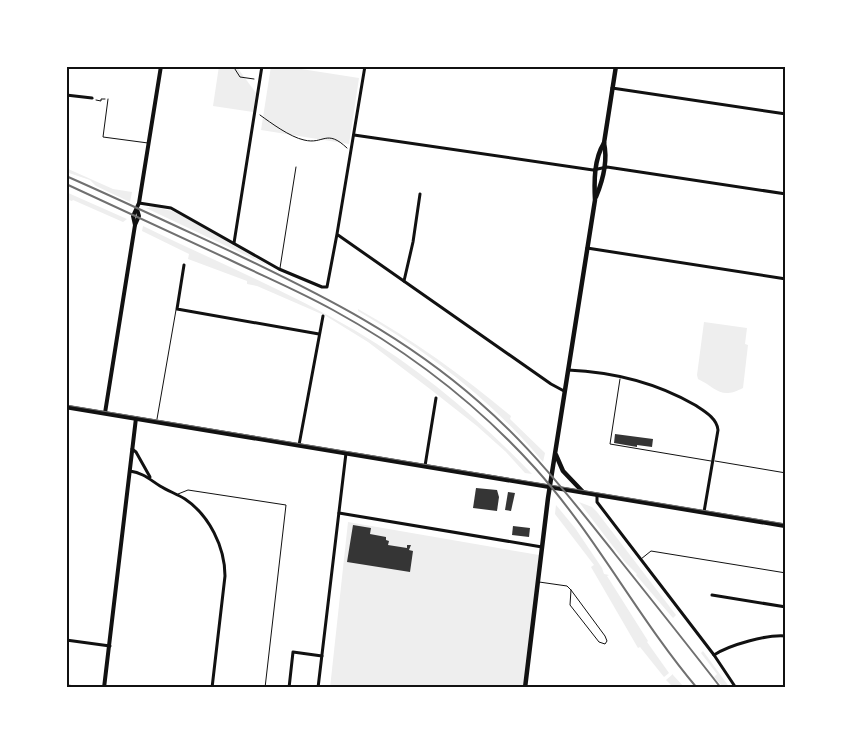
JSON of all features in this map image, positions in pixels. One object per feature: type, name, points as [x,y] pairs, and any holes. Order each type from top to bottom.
[{"type":"main road","points":[[525,688],[548,494],[595,200],[604,168],[606,154],[604,142],[616,66]]},
{"type":"main road","points":[[595,200],[594,181],[599,151],[604,142]]},
{"type":"main road","points":[[66,407],[786,526]]},
{"type":"main road","points":[[555,451],[563,471],[583,492]]},
{"type":"street","points":[[105,413],[135,223],[134,214],[138,206],[160,66]]},
{"type":"street","points":[[234,243],[262,66]]},
{"type":"street","points":[[138,206],[171,208],[279,269],[326,287],[337,234],[365,66]]},
{"type":"street","points":[[612,88],[786,114]]},
{"type":"street","points":[[66,95],[92,98]]},
{"type":"street","points":[[354,135],[596,170],[604,168],[786,194]]},
{"type":"street","points":[[404,281],[413,242],[420,194]]},
{"type":"street","points":[[337,234],[551,384],[564,391]]},
{"type":"street","points":[[587,248],[786,279]]},
{"type":"street","points":[[184,266],[177,309],[319,334]]},
{"type":"street","points":[[299,445],[323,316]]},
{"type":"street","points":[[568,370],[620,376],[647,383],[673,393],[698,407],[716,422],[718,428],[704,512]]},
{"type":"street","points":[[425,466],[436,398]]},
{"type":"street","points":[[104,688],[136,418]]},
{"type":"street","points":[[132,449],[136,452],[150,478]]},
{"type":"street","points":[[318,688],[346,453]]},
{"type":"street","points":[[130,471],[140,472],[162,488],[190,503],[208,524],[219,545],[224,562],[225,576],[212,688]]},
{"type":"street","points":[[597,494],[597,502],[714,655],[736,688]]},
{"type":"street","points":[[339,513],[542,547]]},
{"type":"street","points":[[712,595],[786,607]]},
{"type":"street","points":[[714,655],[723,649],[733,646],[773,636],[786,636]]},
{"type":"street","points":[[66,640],[110,646]]},
{"type":"street","points":[[289,688],[293,652],[322,656]]},
{"type":"street","points":[[66,686],[86,688]]},
{"type":"lane","points":[[108,99],[103,137],[148,143]]},
{"type":"lane","points":[[279,269],[296,167]]},
{"type":"lane","points":[[156,422],[177,309]]},
{"type":"lane","points":[[620,376],[610,444],[786,473]]},
{"type":"lane","points":[[177,495],[188,490],[286,505],[265,688]]},
{"type":"lane","points":[[641,559],[652,551],[786,573]]},
{"type":"lane","points":[[538,582],[565,585],[571,590],[605,636],[607,641],[605,644],[599,642],[570,605],[571,590]]},
{"type":"path","points":[[233,66],[240,77],[260,80]]},
{"type":"path","points":[[100,101],[101,99],[108,99]]},
{"type":"path","points":[[255,112],[294,136],[314,141],[324,137],[332,137],[346,146],[351,152]]},
{"type":"shaded area","points":[[219,66],[236,66],[256,93],[253,112],[213,106]]},
{"type":"shaded area","points":[[271,66],[359,78],[349,144],[261,130]]},
{"type":"shaded area","points":[[66,168],[113,189],[132,192],[130,202],[96,186],[90,180],[66,172]]},
{"type":"shaded area","points":[[66,192],[127,219],[123,222],[73,200],[66,199]]},
{"type":"shaded area","points":[[155,207],[172,211],[186,218],[271,267],[146,208]]},
{"type":"shaded area","points":[[143,226],[330,316],[380,346],[449,396],[532,474],[525,473],[506,452],[477,426],[368,342],[326,316],[257,286],[247,284],[247,281],[188,259],[189,254],[142,231]]},
{"type":"shaded area","points":[[358,309],[437,359],[511,416],[510,419],[545,453],[543,462],[502,418],[457,378],[384,326],[358,311]]},
{"type":"shaded area","points":[[704,322],[747,328],[745,344],[748,345],[743,388],[724,393],[698,379]]},
{"type":"shaded area","points":[[579,502],[592,507],[597,512],[676,615],[673,618],[625,562]]},
{"type":"shaded area","points":[[556,505],[575,528],[602,568],[604,574],[609,575],[607,576],[647,642],[669,673],[664,677],[640,647],[638,648],[591,567],[594,565],[555,514]]},
{"type":"shaded area","points":[[348,522],[539,555],[525,688],[330,688]]},
{"type":"shaded area","points":[[703,651],[730,688],[724,688],[714,677],[717,674],[701,653]]},
{"type":"shaded area","points":[[673,674],[685,688],[674,688],[666,680]]},
{"type":"building","points":[[615,434],[653,439],[652,447],[637,445],[637,447],[614,443]]},
{"type":"building","points":[[476,488],[497,490],[499,497],[497,511],[473,508]]},
{"type":"building","points":[[508,492],[515,493],[511,511],[505,510]]},
{"type":"building","points":[[353,525],[371,528],[370,534],[386,537],[386,540],[389,541],[388,545],[407,548],[407,545],[411,545],[409,550],[413,551],[410,572],[347,562]]},
{"type":"building","points":[[513,526],[530,528],[529,537],[512,535]]},
{"type":"tram line","points":[[66,405],[786,524]]},
{"type":"railway","points":[[66,176],[236,254],[333,302],[393,338],[451,378],[498,419],[551,475],[721,688]]},
{"type":"railway","points":[[66,184],[320,303],[388,343],[440,380],[490,422],[535,468],[557,494],[598,549],[655,634],[697,688]]}]
